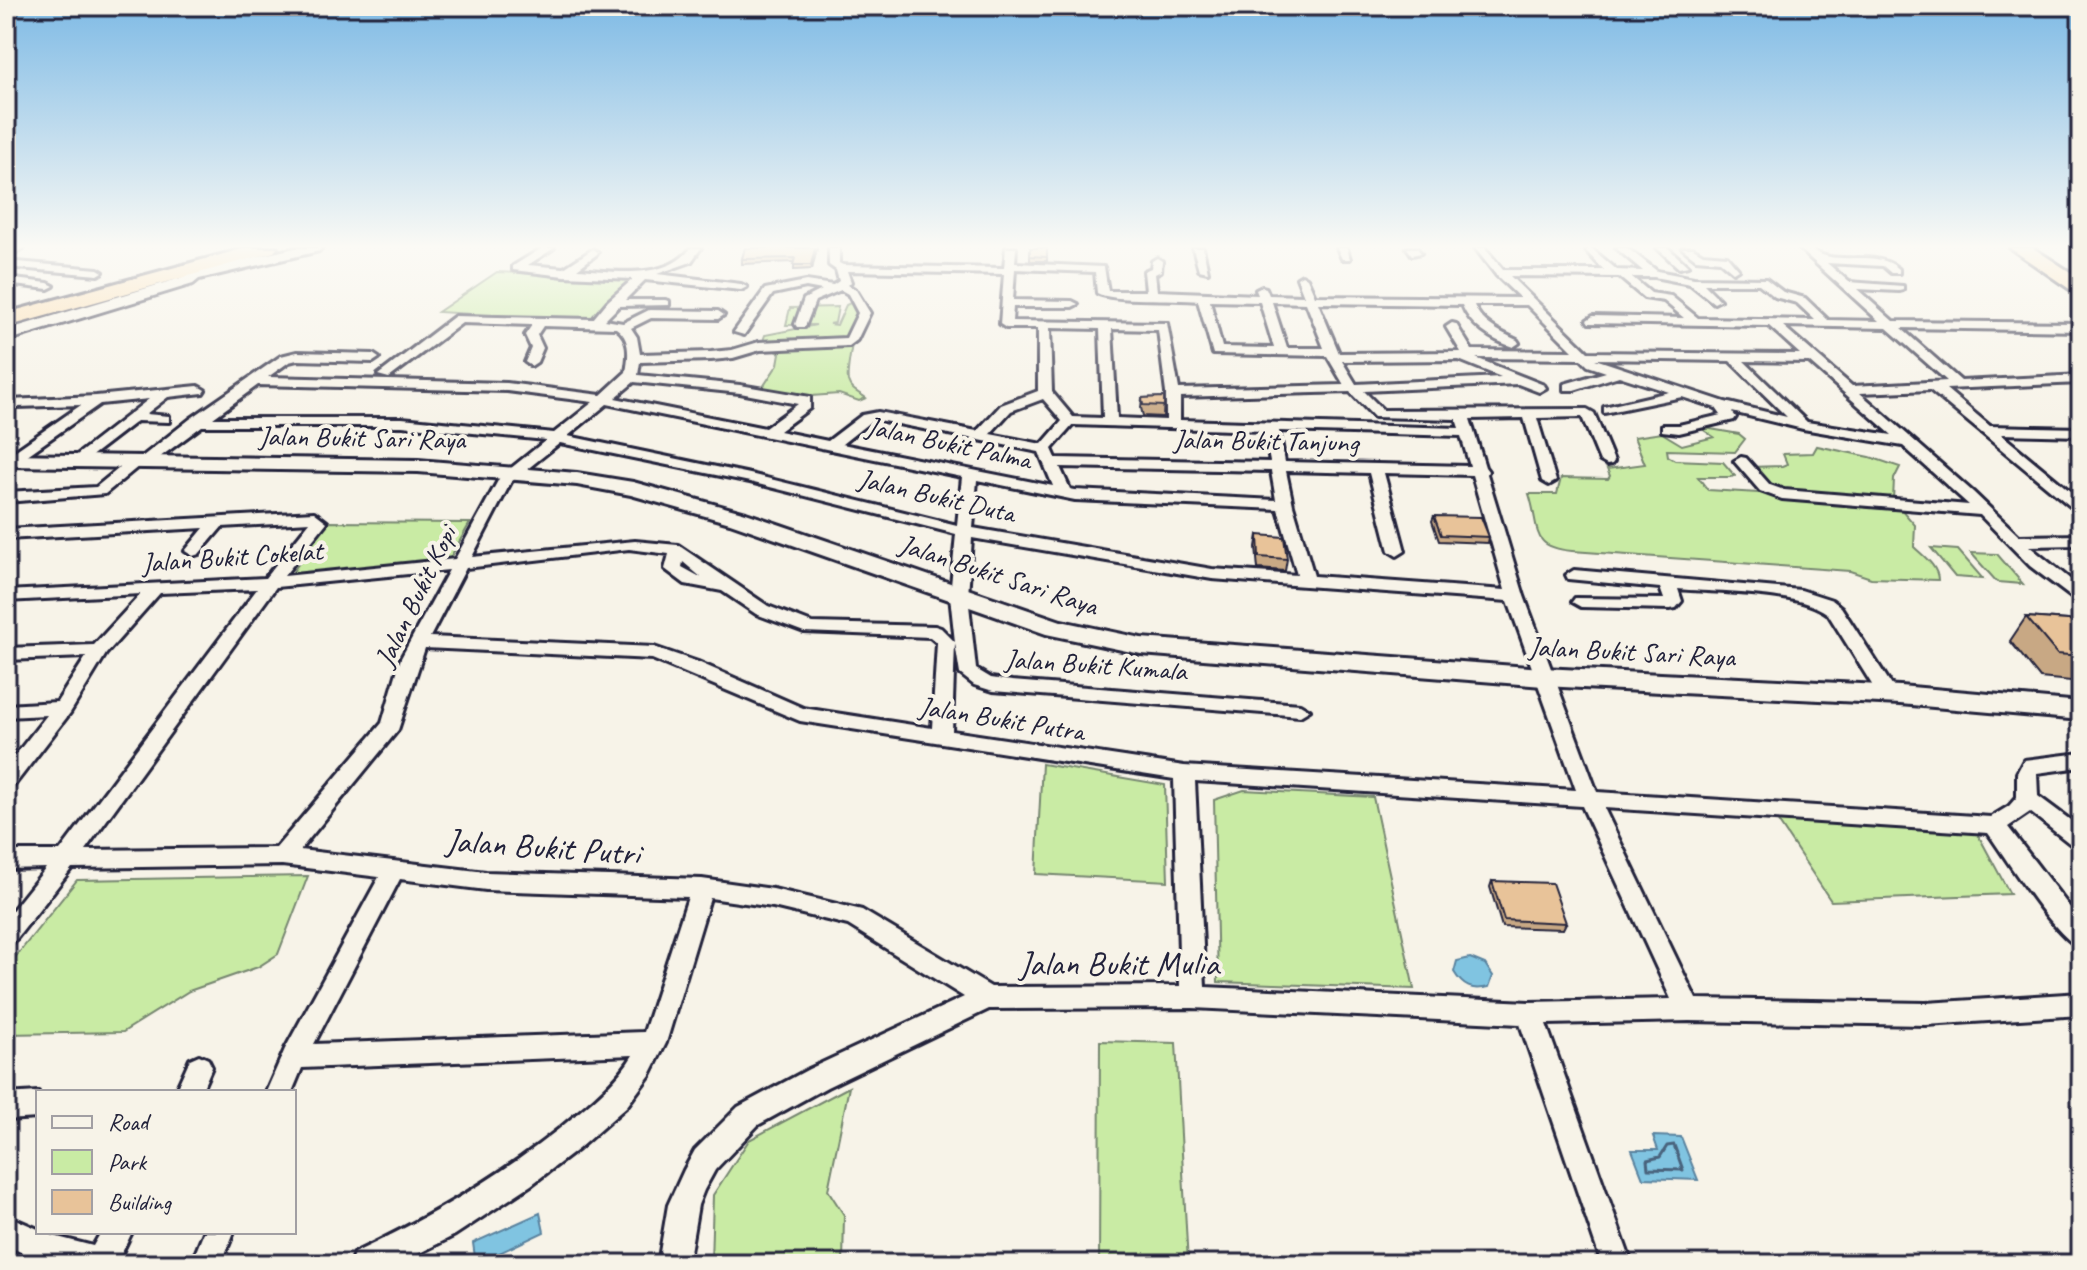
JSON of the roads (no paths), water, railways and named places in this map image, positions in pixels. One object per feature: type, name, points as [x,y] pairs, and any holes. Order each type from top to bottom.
[{"type":"highway","points":[[6,313],[27,307]]},
{"type":"highway","points":[[6,322],[58,307]]},
{"type":"highway","points":[[6,322],[63,307]]},
{"type":"street","points":[[6,336],[101,307]]},
{"type":"street","points":[[596,323],[609,307]]},
{"type":"street","points":[[740,332],[757,307]]},
{"type":"street","points":[[801,324],[807,307]]},
{"type":"street","points":[[635,358],[720,355],[759,346],[845,343],[851,340],[864,313],[861,307]]},
{"type":"street","points":[[1007,307],[1006,324],[1161,324],[1173,393],[1173,425]]},
{"type":"street","points":[[1205,307],[1213,348],[1223,353],[1811,358]]},
{"type":"street","points":[[1268,307],[1282,352]]},
{"type":"street","points":[[1313,307],[1333,354],[1351,386],[1384,416],[1580,411],[1590,416],[1607,461]]},
{"type":"street","points":[[1468,307],[1492,334],[1513,343]]},
{"type":"street","points":[[1535,307],[1592,363],[1615,373],[1679,394],[1803,425],[1907,442]]},
{"type":"street","points":[[1678,307],[1696,322]]},
{"type":"street","points":[[1809,307],[1825,323]]},
{"type":"street","points":[[1870,307],[1956,383]]},
{"type":"street","points":[[384,375],[459,319],[596,323],[624,327],[651,314],[718,315]]},
{"type":"street","points":[[1593,320],[2081,327]]},
{"type":"street","points":[[531,362],[537,348],[531,335],[540,322]]},
{"type":"street","points":[[1771,322],[1985,511],[2013,541],[2081,596]]},
{"type":"street","points":[[1044,324],[1045,393],[1069,421],[1469,432]]},
{"type":"street","points":[[1106,324],[1110,423]]},
{"type":"street","points":[[624,327],[631,338],[635,358],[631,378],[740,389],[805,400],[805,405],[768,432]]},
{"type":"street","points":[[1452,327],[1464,355],[1539,388]]},
{"type":"street","points":[[6,497],[100,491],[290,357],[373,358]]},
{"type":"street","points":[[1733,357],[1803,425]]},
{"type":"street","points":[[1569,387],[1615,373]]},
{"type":"street","name":"Jalan Bukit Kopi","points":[[282,856],[391,725],[406,671],[419,642],[494,497],[512,472],[631,378]]},
{"type":"street","points":[[1849,390],[2081,379]]},
{"type":"street","points":[[1173,393],[1518,380]]},
{"type":"street","name":"Jalan Bukit Palma","points":[[256,381],[507,387],[606,400],[1064,493],[1106,498],[1285,505]]},
{"type":"street","points":[[1931,384],[2081,508]]},
{"type":"street","points":[[6,409],[39,410],[56,403],[198,390]]},
{"type":"street","points":[[76,461],[165,393]]},
{"type":"street","points":[[980,437],[1006,408],[1045,393]]},
{"type":"street","points":[[1609,410],[1679,394]]},
{"type":"street","points":[[9,460],[96,400]]},
{"type":"street","points":[[1667,428],[1679,429],[1729,417],[1721,405]]},
{"type":"street","points":[[1529,413],[1549,481]]},
{"type":"street","points":[[1462,415],[1481,471],[1494,530],[1515,596],[1589,798],[1689,1010]]},
{"type":"street","name":"Jalan Bukit Tanjung","points":[[831,445],[867,418],[878,416],[980,437],[1047,455],[1481,471]]},
{"type":"street","points":[[133,417],[164,419]]},
{"type":"street","points":[[1064,493],[1047,455],[1069,421]]},
{"type":"street","name":"Jalan Bukit Duta","points":[[195,422],[414,422],[558,438],[737,475],[966,532],[1212,574],[1515,596]]},
{"type":"street","points":[[1271,428],[1285,505],[1307,581]]},
{"type":"street","points":[[1987,430],[2081,432]]},
{"type":"street","name":"Jalan Bukit Sari Raya","points":[[9,460],[418,466],[512,472],[607,484],[660,495],[828,548],[1055,628],[1141,646],[1543,677],[1888,695],[2081,711]]},
{"type":"street","points":[[1741,461],[1765,488],[1782,494],[1985,511]]},
{"type":"street","points":[[1375,469],[1397,551]]},
{"type":"street","name":"Jalan Bukit Kumala","points":[[970,473],[959,596],[967,670],[976,680],[1012,687],[1300,710]]},
{"type":"street","points":[[6,534],[318,519],[319,522],[269,583],[69,859],[6,935]]},
{"type":"street","points":[[193,551],[217,523]]},
{"type":"street","points":[[2013,541],[2081,540]]},
{"type":"street","name":"Jalan Bukit Cokelat","points":[[6,596],[269,583],[629,546],[678,550],[762,610],[810,628],[935,632],[942,636],[946,642],[942,736]]},
{"type":"street","points":[[1574,575],[1801,595],[1826,604],[1835,611],[1888,695]]},
{"type":"street","points":[[1581,602],[1670,604],[1673,601],[1667,582]]},
{"type":"street","points":[[6,782],[63,708],[99,651],[156,588]]},
{"type":"street","name":"Jalan Bukit Putra","points":[[419,642],[654,653],[674,659],[765,703],[800,714],[1184,773],[1994,825]]},
{"type":"street","points":[[6,654],[99,651]]},
{"type":"street","points":[[6,711],[63,708]]},
{"type":"street","points":[[2081,760],[2031,765],[2027,773],[2028,799],[2017,812],[1994,825],[2057,911],[2081,938]]},
{"type":"street","points":[[1184,773],[1193,997]]},
{"type":"street","points":[[2028,799],[2081,840]]},
{"type":"street","name":"Jalan Bukit Putri","points":[[6,860],[282,856],[486,881],[702,888],[773,898],[854,917],[987,998]]},
{"type":"street","points":[[280,1090],[294,1057],[395,868]]},
{"type":"street","points":[[365,1264],[445,1225],[568,1140],[617,1097],[641,1067],[653,1043],[702,888]]},
{"type":"street","name":"Jalan Bukit Mulia","points":[[673,1264],[683,1205],[694,1180],[705,1160],[748,1116],[818,1078],[987,998],[1193,997],[1529,1013],[1689,1010],[1926,1014],[2081,1004]]},
{"type":"street","points":[[1529,1013],[1617,1264]]},
{"type":"street","points":[[294,1057],[653,1043]]},
{"type":"street","points":[[189,1090],[199,1067]]},
{"type":"street","points":[[6,1107],[36,1105]]},
{"type":"street","points":[[6,1230],[51,1251],[103,1263],[116,1234]]},
{"type":"street","points":[[206,1264],[218,1234]]},
{"type":"water","points":[[1470,958],[1485,964],[1493,976],[1489,987],[1468,987],[1454,972],[1457,961]]},
{"type":"water","points":[[1653,1136],[1681,1137],[1698,1180],[1643,1178],[1632,1150],[1658,1150]]},
{"type":"water","points":[[540,1213],[544,1232],[476,1264],[473,1243]]}]
